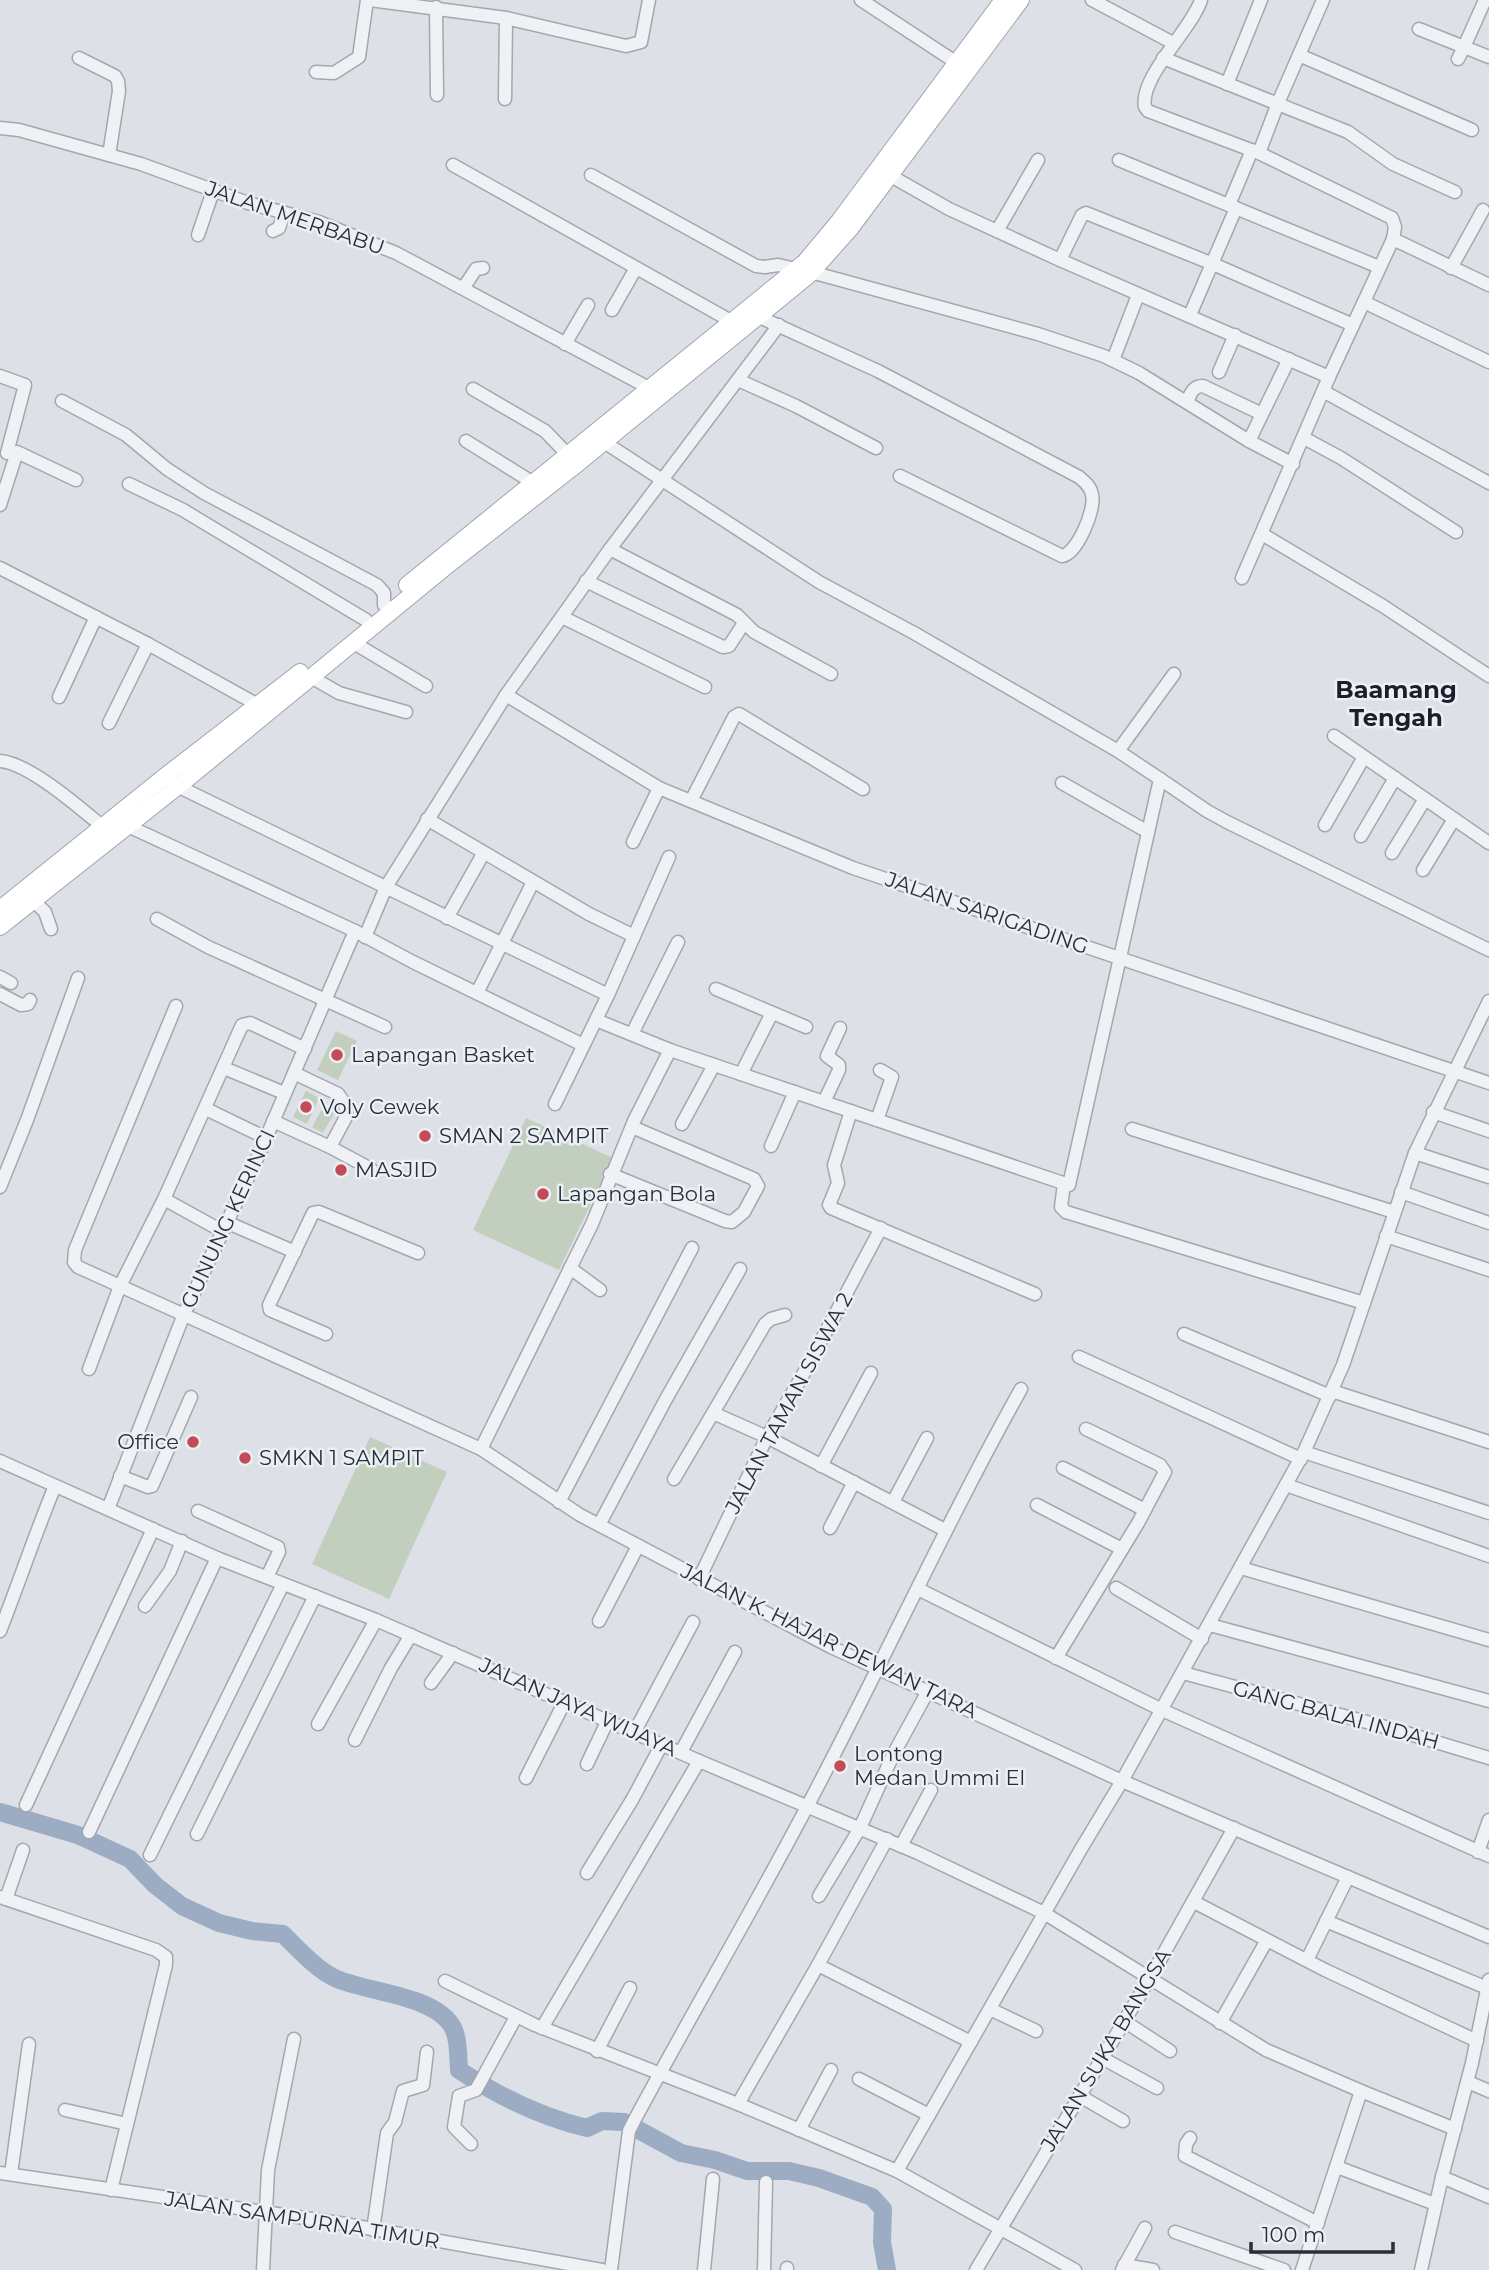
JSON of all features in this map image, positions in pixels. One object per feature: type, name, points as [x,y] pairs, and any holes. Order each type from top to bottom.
[{"type":"main road","points":[[0,927],[128,826],[171,782],[258,705],[311,677],[354,643],[572,459],[649,388],[757,316],[850,229],[883,172],[962,66],[1003,0]]},
{"type":"main road","points":[[962,66],[1021,0]]},
{"type":"main road","points":[[0,909],[103,827],[171,782],[282,694],[366,620],[532,482],[604,442],[731,321],[804,270]]},
{"type":"street","points":[[316,72],[334,73],[359,57],[369,0],[506,18],[626,46],[641,41],[649,0]]},
{"type":"street","points":[[861,0],[962,66]]},
{"type":"street","points":[[1092,0],[1173,43]]},
{"type":"street","points":[[1201,0],[1192,18],[1163,58],[1145,94],[1144,104],[1148,111],[1256,151],[1392,218],[1395,227],[1393,239],[1329,377],[1242,578]]},
{"type":"street","points":[[1227,84],[1261,0]]},
{"type":"street","points":[[1190,315],[1213,264],[1232,207],[1322,0]]},
{"type":"street","points":[[1461,53],[1485,0]]},
{"type":"street","points":[[436,7],[437,95]]},
{"type":"street","points":[[505,99],[506,18]]},
{"type":"street","points":[[1419,29],[1461,53],[1489,57]]},
{"type":"street","points":[[1299,55],[1472,130]]},
{"type":"street","points":[[79,58],[115,76],[118,81],[109,155]]},
{"type":"street","points":[[1163,58],[1354,135],[1393,164],[1455,192]]},
{"type":"street","name":"JALAN MERBABU","points":[[0,128],[19,130],[141,164],[249,204],[319,222],[396,254],[464,287],[649,388]]},
{"type":"street","points":[[997,231],[1038,160]]},
{"type":"street","points":[[1119,160],[1380,267]]},
{"type":"street","points":[[453,165],[731,321]]},
{"type":"street","points":[[883,172],[949,209],[1329,377]]},
{"type":"street","points":[[591,176],[756,266],[778,265],[804,270],[1038,334],[1113,360],[1293,464]]},
{"type":"street","points":[[198,235],[213,191]]},
{"type":"street","points":[[1451,268],[1483,209]]},
{"type":"street","points":[[273,231],[279,228],[284,213]]},
{"type":"street","points":[[1060,260],[1082,215],[1086,213],[1213,264],[1353,326]]},
{"type":"street","points":[[1393,239],[1489,285]]},
{"type":"street","points":[[464,287],[476,269],[483,268]]},
{"type":"street","points":[[612,310],[636,268]]},
{"type":"street","points":[[1113,360],[1139,295]]},
{"type":"street","points":[[1364,302],[1486,361],[1489,346]]},
{"type":"street","points":[[565,344],[588,305]]},
{"type":"street","points":[[757,316],[878,371],[1079,477],[1090,488],[1094,504],[1074,548],[1070,554],[1062,556],[900,475]]},
{"type":"street","name":"GUNUNG KERINCI","points":[[108,1509],[184,1314],[266,1138],[324,1000],[386,887],[426,819],[506,695],[586,581],[779,325]]},
{"type":"street","points":[[1219,372],[1236,335]]},
{"type":"street","points":[[1249,441],[1289,359]]},
{"type":"street","points":[[0,376],[25,385],[7,453],[0,505]]},
{"type":"street","points":[[738,380],[796,406],[876,448]]},
{"type":"street","points":[[1186,402],[1197,386],[1203,386],[1262,414]]},
{"type":"street","points":[[473,389],[544,431],[572,459]]},
{"type":"street","points":[[1323,391],[1489,483]]},
{"type":"street","points":[[62,401],[126,435],[167,469],[204,493],[377,585],[384,593],[384,605]]},
{"type":"street","points":[[1304,439],[1341,458],[1456,532]]},
{"type":"street","points":[[466,441],[532,482]]},
{"type":"street","points":[[604,442],[818,582],[914,633],[1118,751],[1207,811],[1489,950]]},
{"type":"street","points":[[7,453],[20,451],[76,480]]},
{"type":"street","points":[[128,484],[183,510],[366,620]]},
{"type":"street","points":[[1262,534],[1383,606],[1489,676]]},
{"type":"street","points":[[610,549],[737,615],[754,632],[831,674]]},
{"type":"street","points":[[0,568],[148,644],[258,705]]},
{"type":"street","points":[[586,581],[723,648],[729,646],[744,622]]},
{"type":"street","points":[[59,697],[96,617]]},
{"type":"street","points":[[562,617],[705,687]]},
{"type":"street","points":[[354,643],[426,686]]},
{"type":"street","points":[[109,723],[148,644]]},
{"type":"street","points":[[1118,751],[1174,674]]},
{"type":"street","points":[[311,677],[339,692],[406,712]]},
{"type":"street","name":"JALAN SARIGADING","points":[[506,695],[659,788],[853,868],[1489,1083]]},
{"type":"street","points":[[691,801],[736,714],[742,714],[863,789]]},
{"type":"street","points":[[1334,736],[1489,843]]},
{"type":"street","points":[[1325,825],[1364,757]]},
{"type":"street","points":[[0,761],[40,778],[103,827]]},
{"type":"street","points":[[1361,836],[1395,778]]},
{"type":"street","points":[[596,1020],[670,1050],[1069,1185],[1160,779]]},
{"type":"street","points":[[171,782],[608,995]]},
{"type":"street","points":[[1062,783],[1149,832]]},
{"type":"street","points":[[633,842],[659,788]]},
{"type":"street","points":[[1392,853],[1425,799]]},
{"type":"street","points":[[426,819],[589,914],[634,936]]},
{"type":"street","points":[[1423,870],[1454,819]]},
{"type":"street","points":[[128,826],[360,934],[583,1045]]},
{"type":"street","points":[[447,918],[483,854]]},
{"type":"street","points":[[555,1104],[608,995],[669,857]]},
{"type":"street","points":[[477,993],[533,882]]},
{"type":"street","points":[[33,900],[45,912],[51,929]]},
{"type":"street","points":[[157,919],[208,947],[386,1027]]},
{"type":"street","points":[[632,1034],[678,942]]},
{"type":"street","points":[[0,1187],[4,1165],[78,978]]},
{"type":"street","points":[[716,989],[806,1027]]},
{"type":"street","points":[[0,994],[22,1005],[28,1004],[30,1000]]},
{"type":"street","points":[[897,2171],[1122,1781],[1303,1455],[1331,1394],[1415,1153],[1489,1001]]},
{"type":"street","name":"JALAN K. HAJAR DEWAN TARA","points":[[176,1006],[73,1258],[78,1267],[481,1449],[559,1502],[599,1525],[831,1647],[1122,1781],[1489,1937]]},
{"type":"street","points":[[741,1074],[772,1013]]},
{"type":"street","points":[[89,1369],[120,1286],[164,1199],[244,1023],[250,1023],[305,1049]]},
{"type":"street","points":[[824,1102],[839,1070],[839,1066],[827,1056],[839,1028]]},
{"type":"street","points":[[481,1449],[592,1224],[610,1174],[670,1050]]},
{"type":"street","points":[[682,1124],[714,1065]]},
{"type":"street","points":[[224,1068],[284,1093]]},
{"type":"street","points":[[877,1121],[892,1077],[880,1070]]},
{"type":"street","points":[[294,1073],[338,1094],[345,1104],[347,1115],[330,1147]]},
{"type":"street","points":[[771,1146],[795,1092]]},
{"type":"street","points":[[206,1109],[266,1138]]},
{"type":"street","points":[[851,1111],[834,1165],[838,1183],[829,1205],[834,1210],[1035,1294]]},
{"type":"street","points":[[1433,1112],[1489,1131]]},
{"type":"street","points":[[273,1121],[371,1169]]},
{"type":"street","points":[[610,1174],[732,1222],[744,1212],[758,1186],[754,1179],[632,1127]]},
{"type":"street","points":[[1132,1129],[1394,1212]]},
{"type":"street","points":[[1415,1153],[1489,1177]]},
{"type":"street","points":[[1064,1184],[1061,1207],[1066,1212],[1364,1303]]},
{"type":"street","points":[[1401,1192],[1489,1223]]},
{"type":"street","points":[[164,1199],[224,1226],[295,1252]]},
{"type":"street","points":[[326,1334],[270,1310],[269,1305],[311,1216],[317,1212],[418,1253]]},
{"type":"street","name":"JALAN TAMAN SISWA 2","points":[[699,1579],[767,1437],[881,1228]]},
{"type":"street","points":[[1387,1236],[1489,1269]]},
{"type":"street","points":[[559,1502],[692,1248]]},
{"type":"street","points":[[570,1268],[600,1290]]},
{"type":"street","points":[[599,1525],[666,1399],[740,1269]]},
{"type":"street","points":[[674,1479],[765,1324],[785,1315]]},
{"type":"street","points":[[1184,1334],[1331,1394],[1489,1443]]},
{"type":"street","points":[[1079,1357],[1303,1455],[1489,1513]]},
{"type":"street","points":[[821,1466],[871,1373]]},
{"type":"street","points":[[611,2270],[631,2126],[808,1806],[918,1590],[945,1530],[1021,1390]]},
{"type":"street","points":[[120,1476],[148,1487],[152,1486],[191,1397]]},
{"type":"street","points":[[713,1413],[767,1437],[945,1530]]},
{"type":"street","points":[[1056,1658],[1164,1477],[1164,1469],[1086,1429]]},
{"type":"street","points":[[893,1502],[927,1438]]},
{"type":"street","name":"JALAN JAYA WIJAYA","points":[[0,1461],[217,1558],[376,1620],[699,1761],[887,1839],[1044,1913],[1266,2050],[1455,2129]]},
{"type":"street","points":[[1063,1468],[1145,1510]]},
{"type":"street","points":[[830,1528],[854,1482]]},
{"type":"street","points":[[1286,1485],[1489,1556]]},
{"type":"street","points":[[0,1631],[55,1486]]},
{"type":"street","points":[[1037,1506],[1122,1549]]},
{"type":"street","points":[[198,1511],[278,1547],[279,1552],[267,1577]]},
{"type":"street","points":[[26,1805],[153,1529]]},
{"type":"street","points":[[145,1606],[170,1571],[182,1541]]},
{"type":"street","points":[[599,1621],[638,1546]]},
{"type":"street","points":[[89,1832],[217,1558]]},
{"type":"street","points":[[1241,1569],[1489,1640]]},
{"type":"street","points":[[150,1855],[283,1584]]},
{"type":"street","points":[[1116,1588],[1202,1639]]},
{"type":"street","points":[[918,1590],[1161,1710],[1484,1854],[1489,1820]]},
{"type":"street","points":[[197,1835],[315,1596]]},
{"type":"street","points":[[318,1724],[376,1620]]},
{"type":"street","points":[[635,1731],[693,1622]]},
{"type":"street","points":[[1210,1625],[1489,1701]]},
{"type":"street","points":[[355,1740],[391,1668],[411,1635]]},
{"type":"street","points":[[681,1752],[734,1652]]},
{"type":"street","points":[[431,1683],[453,1653]]},
{"type":"street","name":"GANG BALAI INDAH","points":[[1183,1673],[1393,1729],[1489,1758]]},
{"type":"street","points":[[819,1896],[860,1828],[893,1755],[928,1691]]},
{"type":"street","points":[[526,1778],[565,1702]]},
{"type":"street","points":[[587,1764],[608,1720]]},
{"type":"street","points":[[587,1873],[632,1800],[662,1744]]},
{"type":"street","points":[[542,2028],[699,1761]]},
{"type":"street","points":[[901,1846],[931,1790]]},
{"type":"street","name":"JALAN SUKA BANGSA","points":[[976,2270],[1150,1978],[1234,1828]]},
{"type":"street","points":[[738,2104],[887,1839]]},
{"type":"street","points":[[23,1850],[3,1898],[156,1950],[166,1957],[111,2190]]},
{"type":"street","points":[[1307,1960],[1348,1877]]},
{"type":"street","points":[[1194,1902],[1307,1960],[1477,2041]]},
{"type":"street","points":[[1326,1921],[1488,1984],[1468,2082],[1435,2204],[1421,2270]]},
{"type":"street","points":[[1220,2023],[1267,1940]]},
{"type":"street","points":[[818,1965],[971,2042]]},
{"type":"street","points":[[445,1981],[542,2028],[738,2104],[897,2171],[1075,2270]]},
{"type":"street","points":[[597,2050],[630,1988]]},
{"type":"street","points":[[990,2009],[1036,2031]]},
{"type":"street","points":[[471,2144],[456,2130],[454,2124],[459,2096],[462,2093],[474,2092],[516,2017]]},
{"type":"street","points":[[1124,2021],[1170,2051]]},
{"type":"street","points":[[263,2270],[270,2156],[294,2039]]},
{"type":"street","points":[[6,2174],[29,2044]]},
{"type":"street","points":[[373,2230],[387,2133],[395,2122],[403,2091],[423,2085],[427,2052]]},
{"type":"street","points":[[1102,2058],[1157,2088]]},
{"type":"street","points":[[799,2130],[831,2070]]},
{"type":"street","points":[[859,2079],[929,2115]]},
{"type":"street","points":[[1468,2082],[1489,2091]]},
{"type":"street","points":[[1302,2270],[1361,2091]]},
{"type":"street","points":[[1080,2096],[1123,2121]]},
{"type":"street","points":[[65,2110],[127,2124]]},
{"type":"street","points":[[1190,2138],[1186,2144],[1185,2156],[1318,2223]]},
{"type":"street","points":[[1337,2167],[1435,2204]]},
{"type":"street","name":"JALAN SAMPURNA TIMUR","points":[[6,2174],[265,2212],[602,2270]]},
{"type":"street","points":[[1442,2177],[1489,2197]]},
{"type":"street","points":[[704,2270],[713,2179]]},
{"type":"street","points":[[764,2270],[766,2182]]},
{"type":"street","points":[[1145,2228],[1123,2268],[1153,2270]]},
{"type":"street","points":[[1175,2232],[1284,2270]]},
{"type":"green space","name":"Lapangan Basket","points":[[336,1031],[357,1041],[338,1080],[317,1070]]},
{"type":"green space","name":"Voly Cewek","points":[[306,1091],[319,1098],[307,1124],[293,1117]]},
{"type":"green space","points":[[325,1104],[336,1110],[323,1133],[312,1127]]},
{"type":"green space","name":"Lapangan Bola","points":[[526,1118],[613,1158],[559,1270],[473,1230]]},
{"type":"green space","points":[[370,1437],[447,1472],[389,1599],[312,1564]]},
{"type":"waterway","points":[[0,1812],[78,1835],[130,1859],[155,1885],[182,1906],[219,1923],[252,1931],[283,1934],[315,1965],[337,1979],[428,2006],[453,2028],[458,2045],[459,2070],[520,2105],[587,2128],[602,2121],[624,2122],[681,2153],[715,2160],[747,2171],[789,2171],[819,2178],[872,2197],[883,2209],[882,2242],[887,2270]]},
{"type":"place","name":"Lapangan Basket","points":[[337,1055]]},
{"type":"place","name":"Voly Cewek","points":[[306,1107]]},
{"type":"place","name":"SMAN 2 SAMPIT","points":[[425,1136]]},
{"type":"place","name":"MASJID","points":[[341,1170]]},
{"type":"place","name":"Lapangan Bola","points":[[543,1194]]},
{"type":"place","name":"Office","points":[[193,1442]]},
{"type":"place","name":"SMKN 1 SAMPIT","points":[[245,1458]]},
{"type":"place","name":"Lontong Medan Ummi El","points":[[840,1766]]},
{"type":"district","name":"Baamang Tengah","points":[[1396,704]]}]
